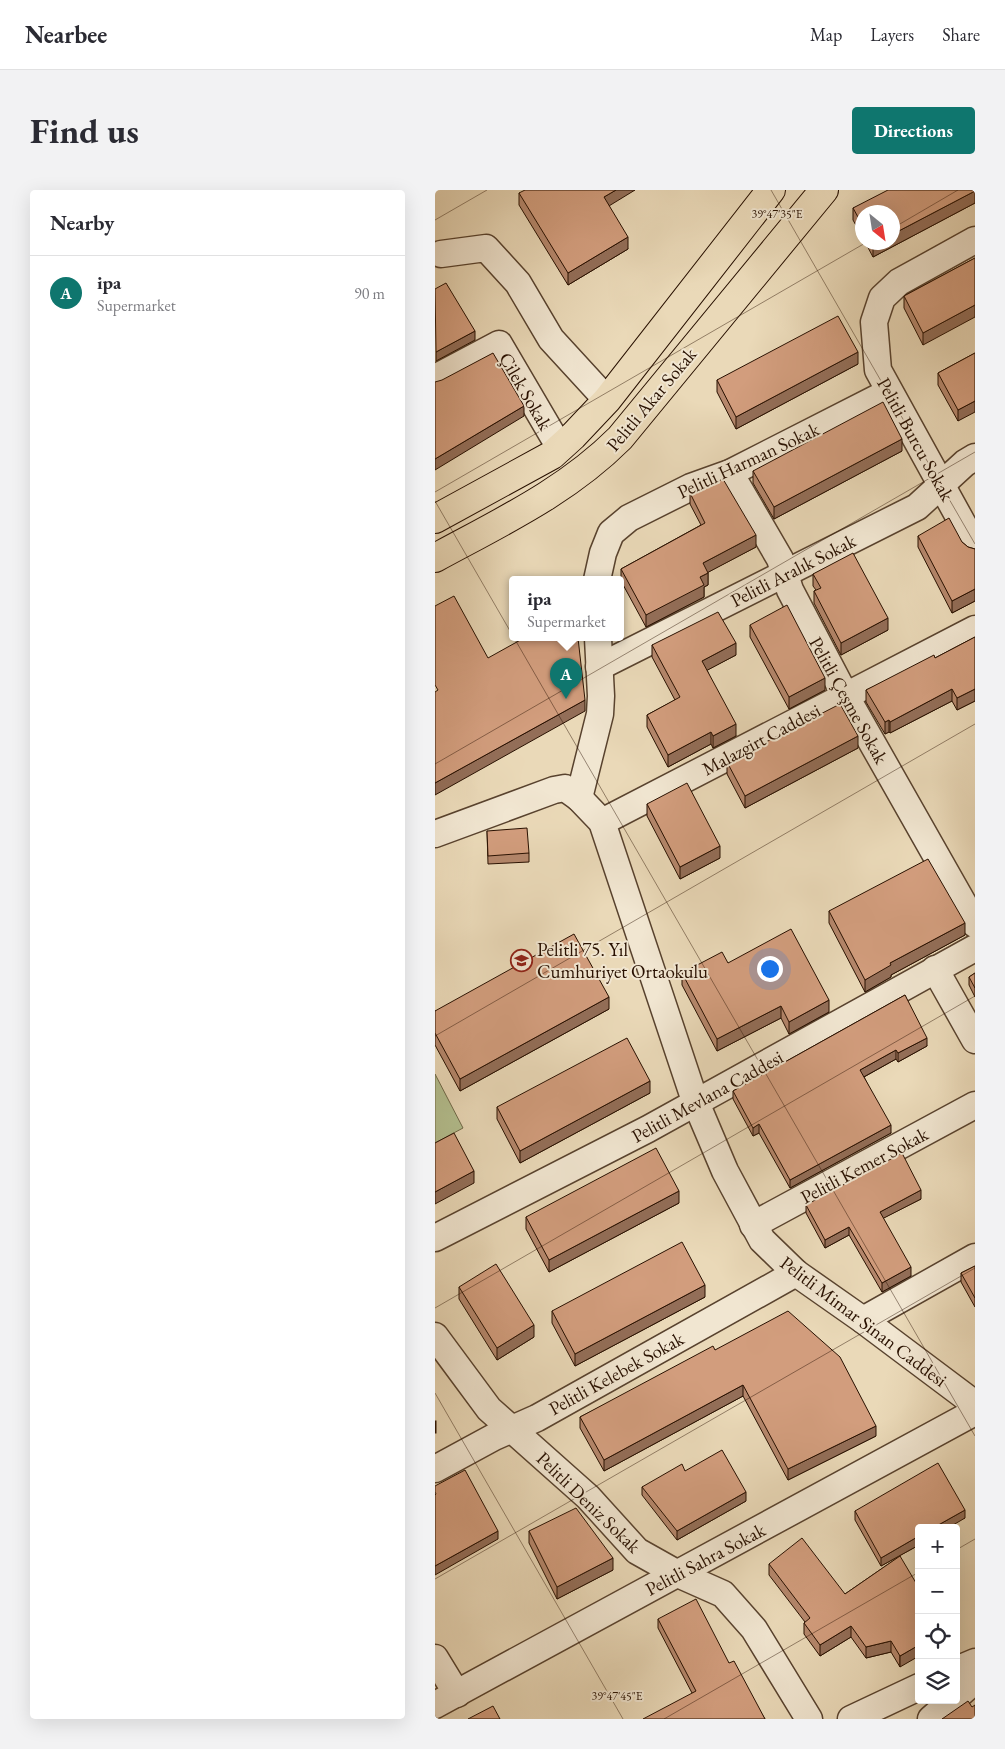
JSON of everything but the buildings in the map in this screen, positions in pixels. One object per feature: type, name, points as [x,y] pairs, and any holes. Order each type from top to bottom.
[{"type":"main road","name":"Pelitli Akar Sokak","points":[[435,519],[527,470],[560,448],[607,400],[771,190]]},
{"type":"main road","name":"Pelitli Akar Sokak","points":[[435,558],[555,492],[599,459],[620,438],[824,190]]},
{"type":"street","name":"Pelitli Burcu Sokak","points":[[975,240],[899,282],[882,298],[874,322],[878,370],[975,546]]},
{"type":"street","points":[[441,254],[486,248],[518,283],[551,339],[607,400]]},
{"type":"street","name":"Çilek Sokak","points":[[435,378],[499,344],[560,448]]},
{"type":"street","name":"Pelitli Harman Sokak","points":[[598,576],[603,553],[611,533],[629,518],[655,503],[730,473],[889,392]]},
{"type":"street","name":"Pelitli Aralık Sokak","points":[[599,667],[917,506],[965,463],[975,457]]},
{"type":"street","name":"Pelitli Çeşme Sokak","points":[[730,473],[780,559],[790,590],[845,695],[975,924]]},
{"type":"street","name":"Malazgirt Caddesi","points":[[602,822],[975,629]]},
{"type":"street","points":[[579,798],[599,714],[601,696],[598,641]]},
{"type":"street","name":"Pelitli Mimar Sinan Caddesi","points":[[435,834],[554,790],[565,788],[579,798],[602,822],[696,1102],[725,1170],[753,1225],[771,1251],[795,1273],[863,1320],[975,1404]]},
{"type":"street","name":"Pelitli Mevlana Caddesi","points":[[435,1238],[696,1102],[975,948]]},
{"type":"street","points":[[935,969],[975,1040]]},
{"type":"street","name":"Pelitli Kemer Sokak","points":[[753,1225],[975,1105]]},
{"type":"street","points":[[863,1320],[975,1258]]},
{"type":"street","name":"Pelitli Kelebek Sokak","points":[[435,1469],[537,1418],[795,1273]]},
{"type":"street","name":"Pelitli Deniz Sokak","points":[[435,1336],[489,1409],[588,1497],[637,1551],[677,1574],[723,1594],[754,1629],[809,1719]]},
{"type":"street","name":"Pelitli Sahra Sokak","points":[[446,1699],[975,1412]]},
{"type":"street","points":[[435,1658],[446,1699]]},
{"type":"street","points":[[960,1668],[975,1662]]},
{"type":"street","points":[[960,1693],[975,1680]]},
{"type":"street","points":[[851,1719],[915,1689]]},
{"type":"street","points":[[931,1719],[948,1704]]},
{"type":"green space","points":[[435,1074],[463,1128],[435,1143]]},
{"type":"place","name":"ipa","points":[[566,699]]},
{"type":"place","name":"Pelitli 75. Yıl Cumhuriyet Ortaokulu","points":[[521,960]]}]
